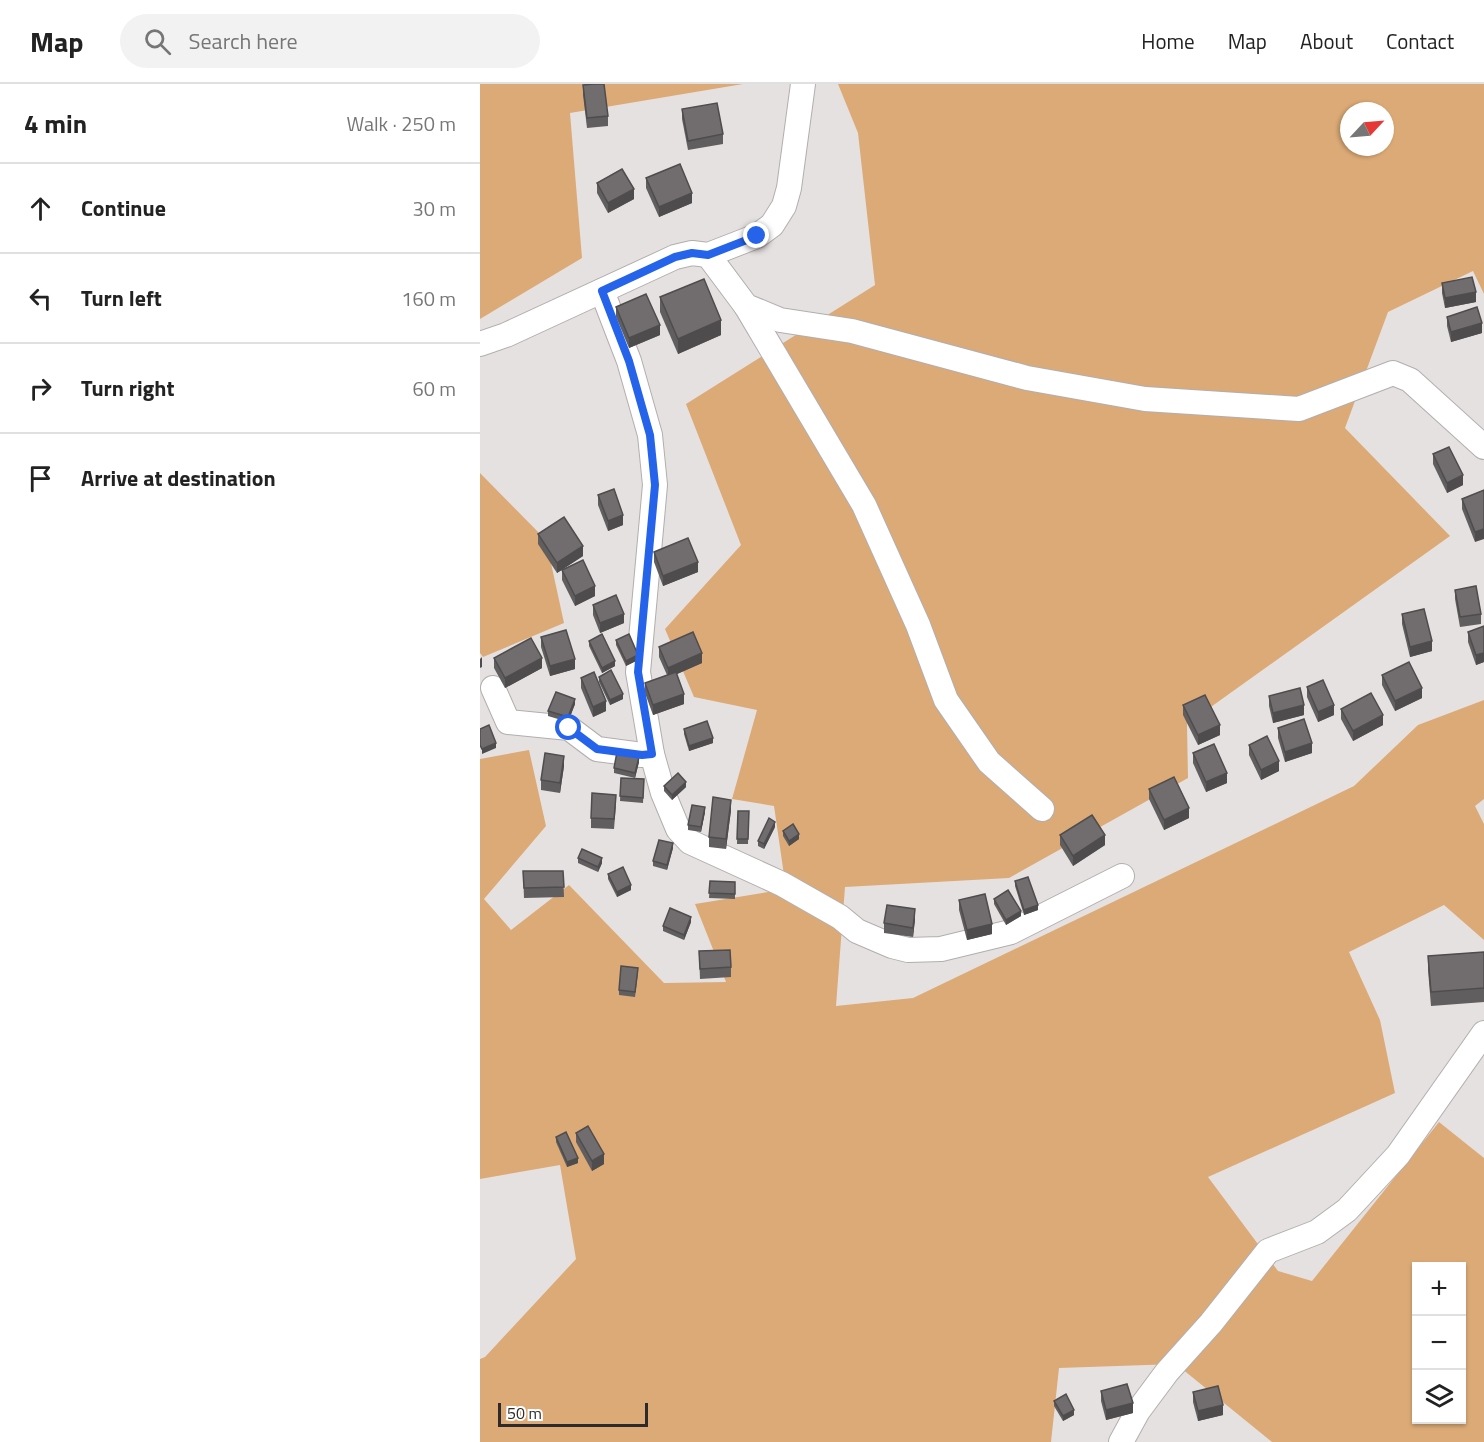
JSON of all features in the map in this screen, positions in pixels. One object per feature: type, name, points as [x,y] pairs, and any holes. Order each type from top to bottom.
[{"type":"street","points":[[480,344],[506,335],[675,257],[692,253],[708,255],[757,236],[771,225],[784,206],[789,188],[803,84]]},
{"type":"street","points":[[708,255],[746,306],[864,505],[918,625],[946,700],[989,762],[1042,809]]},
{"type":"street","points":[[602,291],[629,361],[650,435],[655,485],[638,672],[652,754],[663,793],[678,829],[690,842],[782,884],[840,917],[857,931],[892,946],[909,950],[940,949],[1011,932],[1122,876]]},
{"type":"street","points":[[746,306],[780,320],[852,331],[1027,378],[1144,399],[1299,409],[1393,373],[1410,380],[1484,447]]},
{"type":"street","points":[[493,688],[508,722],[569,728],[597,749],[642,755],[652,754]]},
{"type":"street","points":[[1121,1442],[1138,1411],[1167,1372],[1211,1323],[1268,1251],[1317,1232],[1347,1210],[1398,1155],[1484,1033]]},
{"type":"shaded area","points":[[480,84],[743,84],[570,113],[582,258],[480,319]]},
{"type":"shaded area","points":[[838,84],[1484,84],[1484,294],[1473,271],[1388,312],[1345,428],[1450,536],[1187,724],[1188,778],[1009,878],[845,887],[836,1006],[913,998],[1354,786],[1418,725],[1484,700],[1484,799],[1475,806],[1484,824],[1484,940],[1444,905],[1349,952],[1380,1020],[1395,1093],[1208,1177],[1278,1271],[1312,1281],[1439,1122],[1484,1158],[1484,1442],[1272,1442],[1176,1364],[1059,1368],[1051,1442],[480,1442],[480,1359],[485,1357],[576,1259],[560,1165],[480,1179],[480,759],[529,750],[546,826],[484,899],[511,930],[569,885],[664,983],[726,982],[695,904],[786,889],[774,806],[732,799],[757,710],[694,697],[665,629],[741,545],[686,404],[875,285],[858,133]]},
{"type":"shaded area","points":[[480,473],[546,540],[564,623],[483,657],[480,653]]},
{"type":"building","points":[[604,84],[608,116],[587,118],[583,85]]},
{"type":"building","points":[[717,103],[723,134],[688,141],[682,109]]},
{"type":"building","points":[[680,164],[692,193],[659,207],[646,178]]},
{"type":"building","points":[[622,169],[634,189],[608,203],[597,183]]},
{"type":"building","points":[[1472,277],[1476,292],[1445,298],[1442,283]]},
{"type":"building","points":[[704,279],[721,320],[678,339],[660,297]]},
{"type":"building","points":[[646,294],[660,325],[629,338],[616,307]]},
{"type":"building","points":[[1477,307],[1482,323],[1451,332],[1447,317]]},
{"type":"building","points":[[1449,447],[1463,475],[1447,483],[1433,454]]},
{"type":"building","points":[[614,489],[623,515],[608,521],[598,495]]},
{"type":"building","points":[[1484,490],[1484,529],[1475,532],[1462,499]]},
{"type":"building","points":[[564,517],[583,546],[557,563],[538,534]]},
{"type":"building","points":[[688,538],[698,562],[663,576],[654,552]]},
{"type":"building","points":[[583,560],[595,586],[575,596],[562,570]]},
{"type":"building","points":[[1476,586],[1481,614],[1460,617],[1455,590]]},
{"type":"building","points":[[616,595],[624,614],[600,623],[593,605]]},
{"type":"building","points":[[1424,609],[1432,641],[1410,647],[1402,614]]},
{"type":"building","points":[[1484,626],[1484,653],[1476,655],[1468,632]]},
{"type":"building","points":[[566,630],[575,659],[550,666],[541,637]]},
{"type":"building","points":[[693,632],[702,653],[668,668],[659,647]]},
{"type":"building","points":[[602,634],[615,661],[602,668],[589,641]]},
{"type":"building","points":[[629,634],[638,655],[626,661],[616,640]]},
{"type":"building","points":[[531,638],[542,658],[505,678],[494,658]]},
{"type":"building","points":[[1409,662],[1422,688],[1395,701],[1382,675]]},
{"type":"building","points":[[611,670],[623,694],[610,700],[599,677]]},
{"type":"building","points":[[594,672],[606,701],[593,707],[581,678]]},
{"type":"building","points":[[676,672],[684,694],[653,705],[645,683]]},
{"type":"building","points":[[1323,680],[1334,705],[1318,712],[1307,687]]},
{"type":"building","points":[[1300,688],[1304,705],[1273,713],[1269,696]]},
{"type":"building","points":[[556,692],[575,699],[568,717],[548,711]]},
{"type":"building","points":[[1371,693],[1383,715],[1353,731],[1341,709]]},
{"type":"building","points":[[1205,695],[1220,725],[1198,735],[1183,705]]},
{"type":"building","points":[[1304,719],[1312,743],[1285,752],[1278,728]]},
{"type":"building","points":[[707,721],[713,738],[689,746],[684,729]]},
{"type":"building","points":[[489,725],[496,743],[482,749],[480,729]]},
{"type":"building","points":[[1267,736],[1279,761],[1261,770],[1249,745]]},
{"type":"building","points":[[1214,744],[1227,773],[1206,782],[1193,753]]},
{"type":"building","points":[[617,752],[639,757],[635,773],[614,768]]},
{"type":"building","points":[[545,753],[564,756],[560,783],[541,780]]},
{"type":"building","points":[[678,773],[686,782],[672,795],[664,786]]},
{"type":"building","points":[[1174,777],[1189,808],[1164,820],[1149,789]]},
{"type":"building","points":[[621,778],[644,779],[643,798],[620,796]]},
{"type":"building","points":[[592,793],[616,795],[614,819],[591,818]]},
{"type":"building","points":[[713,797],[731,800],[726,839],[709,837]]},
{"type":"building","points":[[692,805],[705,807],[701,827],[688,825]]},
{"type":"building","points":[[738,811],[749,811],[748,839],[737,839]]},
{"type":"building","points":[[1092,815],[1105,835],[1073,856],[1060,835]]},
{"type":"building","points":[[769,818],[775,822],[764,844],[758,841]]},
{"type":"building","points":[[793,824],[799,834],[789,841],[783,831]]},
{"type":"building","points":[[659,840],[673,843],[667,865],[653,861]]},
{"type":"building","points":[[582,849],[602,858],[598,867],[578,858]]},
{"type":"building","points":[[623,867],[631,885],[617,892],[608,874]]},
{"type":"building","points":[[523,871],[563,871],[564,887],[524,888]]},
{"type":"building","points":[[1028,877],[1038,905],[1024,910],[1015,881]]},
{"type":"building","points":[[710,881],[735,882],[735,894],[709,893]]},
{"type":"building","points":[[1008,890],[1021,911],[1006,920],[994,899]]},
{"type":"building","points":[[985,894],[992,924],[967,930],[959,900]]},
{"type":"building","points":[[887,905],[915,909],[913,928],[884,923]]},
{"type":"building","points":[[670,908],[691,917],[684,935],[663,926]]},
{"type":"building","points":[[730,950],[731,967],[700,969],[699,951]]},
{"type":"building","points":[[1484,952],[1484,988],[1431,992],[1428,956]]},
{"type":"building","points":[[621,966],[638,968],[635,992],[619,990]]},
{"type":"building","points":[[588,1126],[604,1154],[592,1161],[576,1133]]},
{"type":"building","points":[[566,1132],[578,1158],[567,1162],[556,1137]]},
{"type":"building","points":[[1127,1384],[1133,1403],[1106,1410],[1101,1391]]},
{"type":"building","points":[[1218,1386],[1223,1405],[1198,1411],[1193,1392]]},
{"type":"building","points":[[1066,1394],[1074,1410],[1063,1416],[1054,1401]]},
{"type":"route","points":[[569,728],[597,749],[642,755],[652,754],[638,672],[655,485],[650,435],[629,361],[602,291],[675,257],[692,253],[708,255],[757,236]]}]
